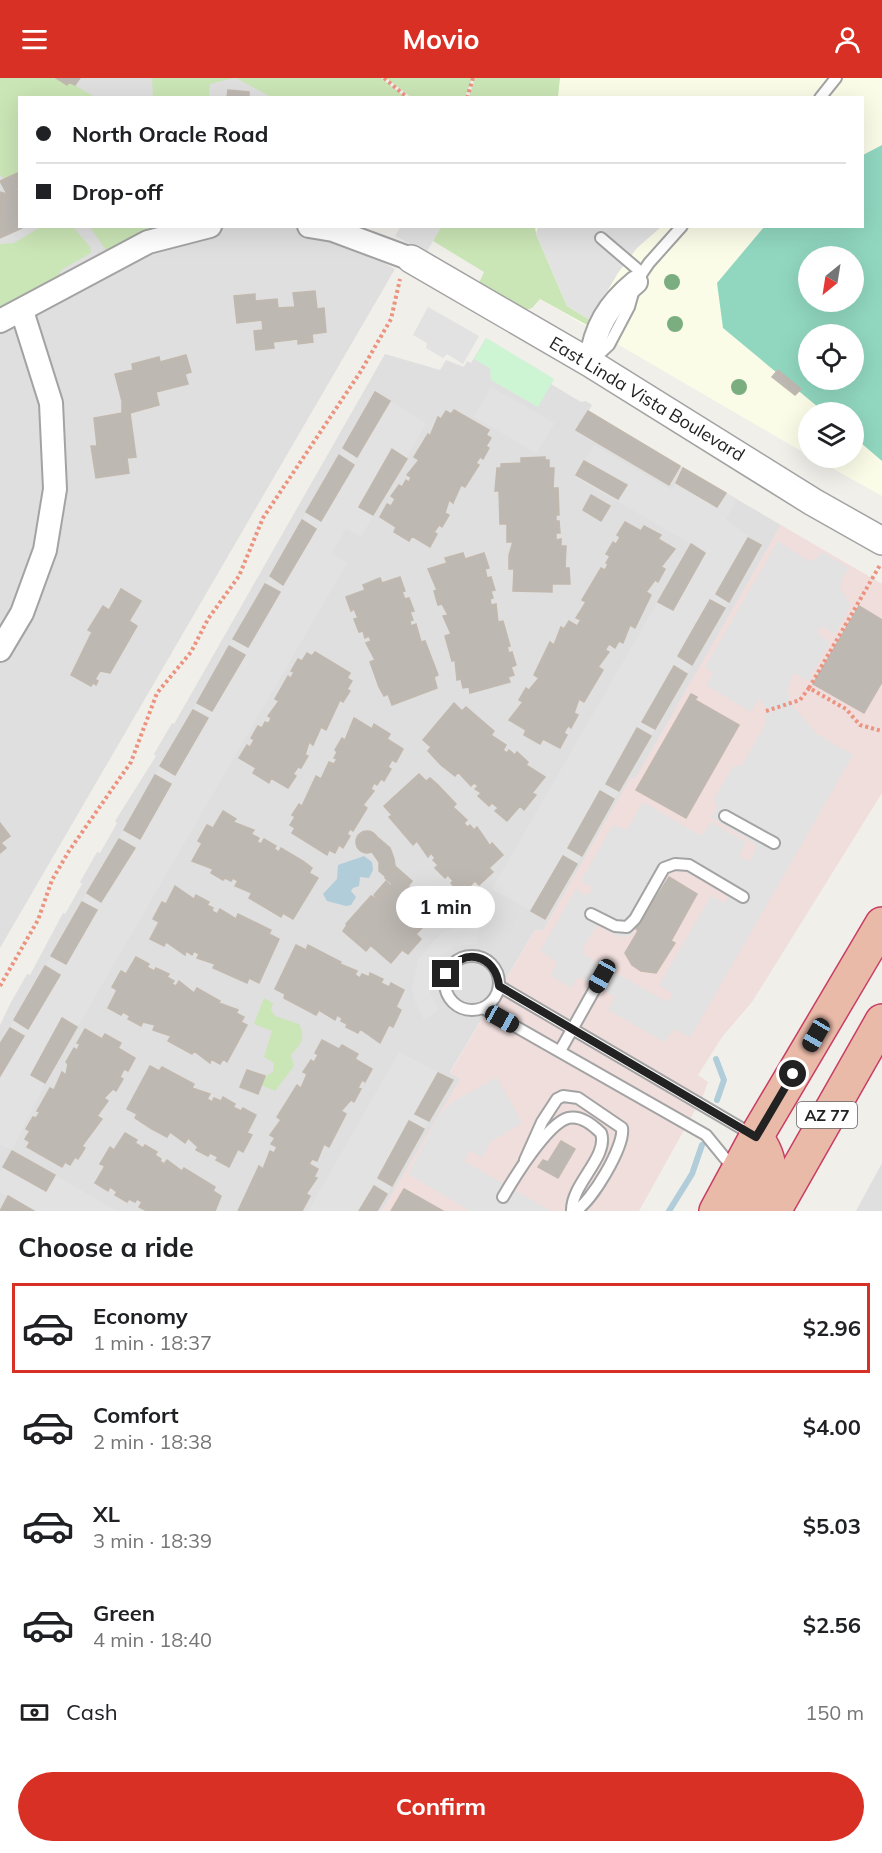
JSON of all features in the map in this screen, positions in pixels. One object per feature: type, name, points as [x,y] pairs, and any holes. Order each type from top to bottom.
[{"type":"highway","name":"AZ 77","points":[[716,1211],[756,1137],[882,924]]},
{"type":"highway","name":"AZ 77","points":[[774,1211],[882,1021]]},
{"type":"highway","points":[[750,1211],[769,1169],[768,1155],[756,1137]]},
{"type":"street","points":[[0,321],[148,242],[202,228]]},
{"type":"street","points":[[321,228],[333,230],[406,267]]},
{"type":"street","name":"East Linda Vista Boulevard","points":[[406,267],[590,363],[813,502],[881,553]]},
{"type":"street","points":[[590,363],[593,338],[608,311],[616,299],[639,278]]},
{"type":"street","points":[[0,650],[22,613],[45,550],[55,489],[51,403],[22,311]]},
{"type":"lane","points":[[822,96],[836,78]]},
{"type":"lane","points":[[601,238],[639,278],[659,250],[679,228]]},
{"type":"lane","points":[[725,816],[774,843]]},
{"type":"lane","points":[[591,914],[615,926],[627,927],[635,920],[664,868],[675,864],[689,865],[742,897]]},
{"type":"lane","points":[[466,957],[484,959],[495,970],[499,986],[494,999],[483,1008],[465,1010],[450,1000],[444,983],[450,966],[466,957]]},
{"type":"lane","points":[[560,1051],[602,976]]},
{"type":"lane","points":[[499,986],[573,1027],[756,1137]]},
{"type":"lane","points":[[483,1008],[706,1135],[736,1173]]},
{"type":"lane","points":[[503,1197],[525,1160],[542,1122],[557,1099],[563,1096],[578,1098],[622,1128],[621,1144],[611,1162],[584,1207],[574,1211],[572,1200],[600,1149],[601,1133],[578,1118],[570,1118],[555,1128],[525,1160]]},
{"type":"path","points":[[384,78],[406,96]]},
{"type":"path","points":[[468,96],[473,78]]},
{"type":"path","points":[[0,986],[38,920],[52,880],[69,851],[131,762],[157,693],[191,652],[208,619],[239,576],[263,518],[361,371],[391,319],[406,267]]},
{"type":"path","points":[[766,711],[800,700],[809,688],[881,553]]},
{"type":"path","points":[[809,688],[846,709],[860,725],[882,731]]},
{"type":"shaded area","points":[[0,78],[320,78],[352,96],[18,96],[18,228],[356,228],[348,242],[395,269],[0,948]]},
{"type":"shaded area","points":[[526,78],[882,78],[882,496],[832,468],[864,468],[864,402],[798,402],[798,449],[540,299],[504,228],[864,228],[864,96],[516,96]]},
{"type":"shaded area","points":[[399,228],[440,228],[426,253],[395,236]]},
{"type":"shaded area","points":[[538,228],[660,228],[637,248],[618,273],[590,320],[567,306],[536,234]]},
{"type":"shaded area","points":[[428,307],[479,336],[463,364],[447,354],[443,358],[426,348],[427,343],[413,335]]},
{"type":"shaded area","points":[[486,338],[554,379],[551,384],[581,402],[586,401],[592,405],[588,412],[781,525],[635,780],[631,778],[543,931],[535,930],[450,1072],[461,1079],[382,1211],[0,1211],[0,1025],[10,1004],[27,974],[30,975],[63,913],[65,914],[82,884],[80,882],[97,852],[100,853],[117,823],[115,821],[156,756],[154,754],[172,723],[174,724],[385,354],[440,370],[446,360],[464,367],[467,361],[471,363]]},
{"type":"shaded area","points":[[491,387],[555,423],[536,453],[474,417]]},
{"type":"shaded area","points":[[375,392],[426,423],[361,537],[346,529],[332,553],[347,563],[45,1083],[12,1150],[0,1145],[0,1044]]},
{"type":"shaded area","points":[[594,445],[672,490],[683,468],[737,499],[726,520],[761,545],[545,919],[492,889],[691,544],[575,477]]},
{"type":"shaded area","points":[[781,525],[882,584],[882,793],[752,1002],[722,1037],[698,1075],[708,1082],[703,1096],[639,1211],[382,1211],[460,1079],[450,1073],[535,930],[543,931],[631,777],[635,779]]},
{"type":"shaded area","points":[[778,541],[807,560],[813,561],[822,552],[849,568],[841,580],[840,589],[851,605],[835,634],[823,627],[818,629],[819,635],[830,642],[808,681],[794,673],[787,689],[792,705],[817,734],[853,755],[690,1038],[674,1029],[664,1042],[608,1010],[614,999],[613,996],[582,978],[577,978],[572,988],[551,976],[557,962],[540,951],[576,889],[585,895],[591,892],[591,887],[581,881],[613,825],[627,830],[643,802],[701,836],[711,822],[746,842],[739,856],[749,862],[755,851],[755,844],[711,817],[717,808],[714,799],[733,767],[742,765],[765,725],[765,707],[760,698],[751,712],[706,685],[713,673],[705,667]],"holes":[[[682,870],[726,893],[728,897],[724,903],[711,896],[659,985],[672,993],[670,1000],[665,1001],[583,954],[583,948],[597,925],[620,937],[630,936],[668,874]]]},
{"type":"shaded area","points":[[466,926],[479,927],[476,944],[456,946],[439,957],[430,980],[431,995],[439,1010],[424,1020],[415,1002],[412,988],[418,960],[436,938],[449,930]]},
{"type":"shaded area","points":[[399,1052],[453,1080],[377,1211],[308,1211]]},
{"type":"shaded area","points":[[497,1077],[522,1123],[490,1142],[482,1158],[470,1150],[464,1161],[551,1211],[470,1211],[408,1174],[439,1116],[451,1103]]},
{"type":"shaded area","points":[[12,1151],[117,1211],[34,1211],[0,1192],[0,1172]]},
{"type":"shaded area","points":[[882,1163],[882,1211],[856,1211]]},
{"type":"green space","points":[[0,78],[56,78],[67,85],[69,82],[93,96],[18,96],[18,172],[5,179],[0,175]]},
{"type":"green space","points":[[152,78],[234,78],[210,84],[209,96],[153,96]]},
{"type":"green space","points":[[236,78],[381,78],[404,96],[269,96]]},
{"type":"green space","points":[[386,78],[472,78],[465,96],[410,96]]},
{"type":"green space","points":[[475,78],[560,78],[558,96],[469,96]]},
{"type":"green space","points":[[882,145],[882,461],[864,446],[864,402],[812,402],[723,328],[717,283],[763,228],[864,228],[864,154]]},
{"type":"green space","points":[[39,228],[74,228],[90,247],[91,253],[61,270],[58,279],[0,309],[0,244],[14,243]]},
{"type":"green space","points":[[91,228],[160,228],[160,231],[108,253]]},
{"type":"green space","points":[[440,228],[535,228],[567,306],[590,320],[587,325],[540,299],[532,308],[519,312],[477,287],[484,272],[433,241]]},
{"type":"green space","points":[[486,338],[554,379],[538,407],[491,380],[490,368],[474,359]]},
{"type":"green space","points":[[264,998],[273,1003],[271,1010],[275,1016],[299,1024],[302,1033],[300,1044],[291,1055],[294,1066],[275,1091],[261,1085],[265,1077],[273,1072],[274,1063],[264,1057],[272,1031],[254,1024]]},
{"type":"water","points":[[364,856],[372,862],[373,870],[369,878],[360,877],[359,886],[351,891],[356,897],[351,905],[346,906],[327,901],[323,894],[337,879],[338,865]]},
{"type":"building","points":[[56,78],[80,78],[75,85],[69,82],[67,85]]},
{"type":"building","points":[[228,90],[249,92],[249,96],[227,96]]},
{"type":"building","points":[[18,173],[18,188],[15,190],[18,190],[18,228],[22,228],[0,238],[0,192],[7,194],[0,181]]},
{"type":"building","points":[[315,291],[317,309],[324,308],[326,332],[312,334],[313,342],[298,344],[298,339],[273,342],[274,348],[256,350],[254,331],[263,330],[262,320],[237,323],[234,296],[255,294],[255,301],[277,299],[278,308],[295,307],[293,293]]},
{"type":"building","points":[[186,355],[191,372],[185,374],[188,384],[156,392],[159,405],[130,413],[136,457],[127,458],[129,473],[96,478],[91,446],[97,446],[94,418],[122,413],[122,401],[115,374],[133,370],[132,364],[159,357],[160,362]]},
{"type":"building","points":[[778,370],[800,390],[795,395],[772,377]]},
{"type":"building","points":[[375,392],[390,401],[357,457],[343,448]]},
{"type":"building","points":[[454,410],[489,430],[486,435],[491,438],[486,446],[489,448],[483,459],[480,457],[476,463],[479,465],[465,487],[461,485],[453,503],[449,500],[445,513],[449,515],[442,527],[439,525],[434,532],[437,534],[430,547],[412,536],[409,541],[394,532],[396,527],[380,517],[387,504],[391,506],[395,499],[391,496],[399,485],[402,487],[406,480],[409,482],[411,477],[407,475],[419,460],[414,457],[428,434],[430,436],[438,417],[441,419],[446,411],[451,414]]},
{"type":"building","points":[[588,411],[680,466],[669,485],[576,430]]},
{"type":"building","points":[[392,449],[407,459],[373,515],[359,507]]},
{"type":"building","points":[[339,455],[354,465],[321,521],[306,512]]},
{"type":"building","points":[[545,457],[545,460],[549,460],[549,468],[554,468],[553,488],[558,488],[559,515],[556,515],[556,521],[559,521],[560,533],[556,533],[556,540],[561,539],[561,546],[566,546],[565,568],[569,568],[570,584],[552,584],[552,592],[513,591],[514,569],[509,569],[509,555],[513,542],[507,542],[507,524],[500,524],[499,491],[495,491],[497,468],[501,468],[501,464],[521,463],[521,458]]},
{"type":"building","points":[[584,461],[627,485],[618,499],[576,475]]},
{"type":"building","points":[[683,468],[726,493],[717,507],[676,483]]},
{"type":"building","points":[[591,495],[610,506],[601,521],[583,510]]},
{"type":"building","points":[[302,520],[316,529],[283,585],[270,576]]},
{"type":"building","points":[[625,522],[641,531],[644,526],[661,535],[658,539],[675,549],[661,567],[665,569],[658,582],[655,580],[646,592],[651,595],[635,628],[630,625],[623,643],[619,641],[615,648],[609,644],[605,650],[609,652],[598,667],[603,670],[584,702],[579,699],[574,713],[578,715],[571,728],[568,726],[564,733],[567,735],[560,748],[543,739],[540,744],[524,735],[526,730],[509,720],[523,702],[519,700],[526,688],[529,690],[539,678],[534,675],[550,642],[554,645],[561,627],[564,629],[569,621],[577,626],[581,620],[576,618],[586,602],[582,600],[601,568],[605,570],[610,556],[606,554],[613,542],[616,544],[620,537],[617,535]]},
{"type":"building","points":[[748,538],[761,545],[729,602],[716,594]]},
{"type":"building","points":[[691,544],[705,553],[673,610],[658,602]]},
{"type":"building","points":[[463,553],[465,559],[484,553],[489,568],[485,569],[487,578],[491,577],[495,590],[491,591],[493,598],[490,599],[491,605],[496,604],[498,622],[503,621],[510,646],[507,647],[509,653],[512,652],[516,665],[511,667],[514,675],[508,677],[510,682],[470,693],[469,687],[463,688],[461,679],[457,680],[455,660],[452,661],[445,636],[451,634],[443,616],[448,615],[442,604],[438,605],[434,591],[437,590],[428,569],[447,563],[445,558]]},
{"type":"building","points":[[400,577],[405,591],[402,592],[405,599],[409,598],[414,611],[410,612],[413,620],[410,621],[411,626],[416,624],[421,642],[425,641],[438,675],[434,677],[437,688],[392,705],[388,694],[384,696],[379,687],[370,662],[375,660],[366,643],[371,641],[369,636],[365,638],[363,631],[359,632],[354,619],[358,618],[354,609],[351,611],[346,597],[365,590],[363,585],[380,578],[382,583]]},
{"type":"building","points":[[265,584],[280,592],[248,647],[233,639]]},
{"type":"building","points":[[121,589],[141,601],[129,621],[137,626],[110,673],[100,671],[95,679],[98,681],[96,685],[93,683],[91,686],[71,675],[92,632],[88,630],[103,606],[109,610]]},
{"type":"building","points":[[710,600],[725,608],[692,665],[678,656]]},
{"type":"building","points":[[859,606],[882,620],[882,682],[864,713],[813,684]]},
{"type":"building","points":[[229,646],[245,655],[212,711],[197,703]]},
{"type":"building","points":[[315,652],[350,673],[347,678],[352,681],[347,689],[350,691],[343,702],[340,700],[326,730],[321,727],[313,745],[309,742],[305,755],[308,756],[301,768],[298,767],[293,774],[296,776],[288,788],[271,778],[269,783],[253,773],[256,768],[239,758],[247,745],[250,747],[254,740],[251,738],[258,726],[262,728],[265,722],[269,723],[271,718],[268,716],[279,701],[275,699],[288,676],[291,678],[294,672],[291,671],[298,659],[302,661],[307,653],[312,656]]},
{"type":"building","points":[[674,666],[687,674],[655,729],[642,722]]},
{"type":"building","points":[[691,694],[697,697],[695,700],[739,725],[686,818],[636,790]]},
{"type":"building","points":[[454,703],[462,711],[466,707],[494,731],[491,735],[506,745],[503,750],[507,753],[509,750],[515,755],[517,752],[528,762],[526,765],[545,777],[532,793],[536,795],[524,810],[520,806],[507,821],[495,811],[498,808],[492,803],[489,806],[478,796],[481,793],[475,789],[478,786],[474,783],[471,786],[458,772],[455,776],[441,765],[428,751],[431,747],[423,740]]},
{"type":"building","points":[[193,710],[208,718],[175,775],[160,766]]},
{"type":"building","points":[[354,718],[372,729],[374,724],[390,734],[387,739],[403,749],[396,762],[392,760],[388,767],[391,769],[384,781],[381,779],[377,785],[374,783],[371,789],[374,791],[363,805],[367,808],[353,831],[350,829],[347,834],[350,836],[343,848],[339,845],[335,853],[329,850],[327,855],[292,833],[295,828],[290,825],[295,817],[292,815],[299,804],[302,806],[316,776],[321,779],[329,762],[334,764],[337,759],[334,758],[337,752],[335,750],[342,738],[345,740]]},
{"type":"building","points":[[637,728],[651,736],[619,791],[606,784]]},
{"type":"building","points":[[419,774],[426,781],[430,778],[438,785],[456,804],[453,807],[467,820],[464,823],[467,827],[470,825],[474,830],[477,827],[490,846],[492,843],[503,855],[489,868],[493,872],[479,885],[475,881],[461,895],[451,883],[453,881],[448,875],[445,878],[435,868],[438,865],[431,853],[428,857],[417,841],[413,845],[389,817],[392,815],[384,806]]},
{"type":"building","points":[[155,775],[171,784],[140,839],[124,830]]},
{"type":"building","points":[[600,791],[614,799],[582,856],[568,848]]},
{"type":"building","points":[[223,811],[236,819],[233,822],[254,830],[251,834],[259,838],[257,842],[261,844],[264,839],[276,846],[274,849],[279,852],[281,848],[312,868],[309,873],[318,878],[293,919],[283,913],[281,917],[249,898],[252,893],[235,886],[238,881],[233,878],[231,881],[225,878],[223,880],[211,873],[213,869],[192,861],[202,843],[198,841],[207,825],[213,828]]},
{"type":"building","points":[[0,823],[10,836],[1,843],[6,848],[0,853]]},
{"type":"building","points":[[367,831],[377,838],[378,842],[371,852],[367,853],[357,846],[356,842],[363,832]]},
{"type":"building","points":[[376,836],[390,848],[394,859],[395,866],[386,877],[379,871],[379,862],[372,852],[377,845]]},
{"type":"building","points":[[119,839],[135,848],[101,902],[87,893]]},
{"type":"building","points":[[563,856],[577,864],[545,919],[531,911]]},
{"type":"building","points":[[395,866],[412,881],[408,886],[438,912],[416,934],[421,939],[408,954],[402,950],[391,963],[346,924],[371,896],[379,900],[392,884],[385,878]]},
{"type":"building","points":[[669,877],[697,894],[671,941],[675,943],[656,973],[641,971],[632,965],[625,953],[638,931],[636,929]]},
{"type":"building","points":[[386,881],[391,886],[379,900],[374,895]]},
{"type":"building","points":[[175,886],[194,899],[196,895],[209,902],[207,905],[217,914],[220,909],[236,919],[238,914],[271,930],[269,934],[279,939],[259,983],[249,978],[247,983],[213,968],[215,964],[197,958],[199,954],[194,951],[192,955],[186,951],[185,955],[166,942],[164,946],[150,939],[159,922],[153,919],[162,902],[166,904]]},
{"type":"building","points":[[426,888],[441,902],[435,909],[420,896]]},
{"type":"building","points":[[82,902],[97,910],[66,964],[51,956]]},
{"type":"building","points":[[347,925],[370,946],[366,951],[343,931]]},
{"type":"building","points":[[296,945],[306,950],[308,945],[341,962],[340,964],[357,971],[355,975],[360,978],[362,974],[369,977],[370,973],[383,979],[381,983],[389,987],[391,983],[404,990],[396,1007],[401,1010],[393,1027],[389,1025],[380,1043],[360,1029],[358,1033],[346,1027],[347,1024],[337,1015],[335,1020],[319,1010],[316,1015],[284,998],[285,994],[275,989]]},
{"type":"building","points":[[136,957],[149,964],[147,967],[154,971],[156,968],[169,974],[167,977],[174,981],[172,984],[176,986],[179,981],[194,993],[197,988],[220,1001],[219,1003],[238,1010],[236,1013],[244,1017],[241,1022],[247,1025],[227,1062],[223,1059],[220,1064],[211,1059],[210,1063],[194,1051],[192,1054],[168,1041],[171,1036],[153,1030],[155,1025],[143,1022],[141,1026],[128,1019],[130,1016],[123,1012],[121,1015],[108,1008],[117,990],[112,987],[121,971],[126,974]]},
{"type":"building","points":[[45,966],[60,975],[28,1029],[14,1020]]},
{"type":"building","points":[[62,1018],[77,1027],[45,1083],[31,1075]]},
{"type":"building","points":[[10,1028],[24,1036],[0,1076],[0,1044]]},
{"type":"building","points":[[85,1029],[102,1039],[105,1034],[121,1043],[118,1048],[135,1058],[128,1071],[124,1069],[120,1077],[123,1079],[116,1091],[113,1089],[104,1098],[108,1101],[97,1116],[102,1119],[82,1146],[85,1148],[78,1159],[75,1157],[70,1165],[65,1162],[62,1167],[27,1147],[30,1142],[25,1139],[30,1131],[26,1129],[33,1117],[36,1118],[40,1112],[37,1111],[50,1088],[54,1090],[62,1072],[66,1075],[68,1064],[66,1062],[74,1048],[77,1050],[80,1044],[77,1043]]},
{"type":"building","points":[[322,1040],[339,1049],[342,1045],[358,1054],[355,1059],[372,1069],[365,1082],[362,1080],[358,1088],[361,1089],[354,1102],[351,1100],[341,1111],[346,1114],[329,1147],[324,1144],[317,1161],[312,1159],[309,1164],[318,1169],[314,1177],[317,1178],[306,1194],[310,1196],[302,1211],[238,1211],[259,1166],[263,1169],[270,1151],[274,1153],[277,1147],[271,1144],[275,1138],[270,1135],[281,1120],[277,1117],[297,1085],[301,1088],[307,1074],[303,1072],[311,1060],[314,1062],[318,1055],[315,1053]]},
{"type":"building","points":[[150,1066],[159,1071],[162,1067],[194,1084],[192,1088],[210,1094],[207,1099],[212,1102],[214,1098],[221,1101],[223,1097],[235,1104],[233,1107],[241,1111],[243,1108],[256,1115],[247,1133],[252,1135],[243,1152],[238,1149],[229,1167],[216,1160],[218,1157],[210,1153],[208,1156],[196,1150],[198,1147],[188,1138],[185,1143],[170,1132],[167,1137],[152,1129],[135,1118],[137,1114],[127,1109]]},
{"type":"building","points":[[247,1070],[265,1076],[258,1094],[240,1087]]},
{"type":"building","points":[[438,1073],[453,1080],[429,1121],[415,1114]]},
{"type":"building","points":[[409,1121],[424,1129],[392,1186],[378,1178]]},
{"type":"building","points":[[125,1133],[137,1140],[135,1143],[143,1148],[145,1145],[157,1152],[155,1155],[164,1164],[167,1160],[182,1171],[184,1168],[215,1187],[213,1191],[221,1196],[215,1211],[147,1211],[139,1207],[142,1202],[137,1199],[135,1202],[129,1199],[127,1202],[115,1195],[117,1192],[110,1187],[108,1191],[95,1183],[105,1166],[100,1164],[110,1147],[114,1150]]},
{"type":"building","points":[[561,1141],[575,1149],[558,1178],[538,1167],[543,1160],[548,1162]]},
{"type":"building","points":[[12,1151],[55,1175],[46,1191],[3,1167]]},
{"type":"building","points":[[374,1186],[387,1194],[377,1211],[359,1211]]},
{"type":"building","points":[[404,1189],[443,1211],[391,1211]]},
{"type":"building","points":[[8,1196],[34,1211],[0,1211]]},
{"type":"waterway","points":[[716,1059],[724,1080],[717,1100]]},
{"type":"waterway","points":[[669,1211],[692,1174],[702,1145]]},
{"type":"route","points":[[446,974],[450,966],[458,960],[475,956],[484,959],[495,970],[499,986],[573,1027],[756,1137],[793,1074]]}]
